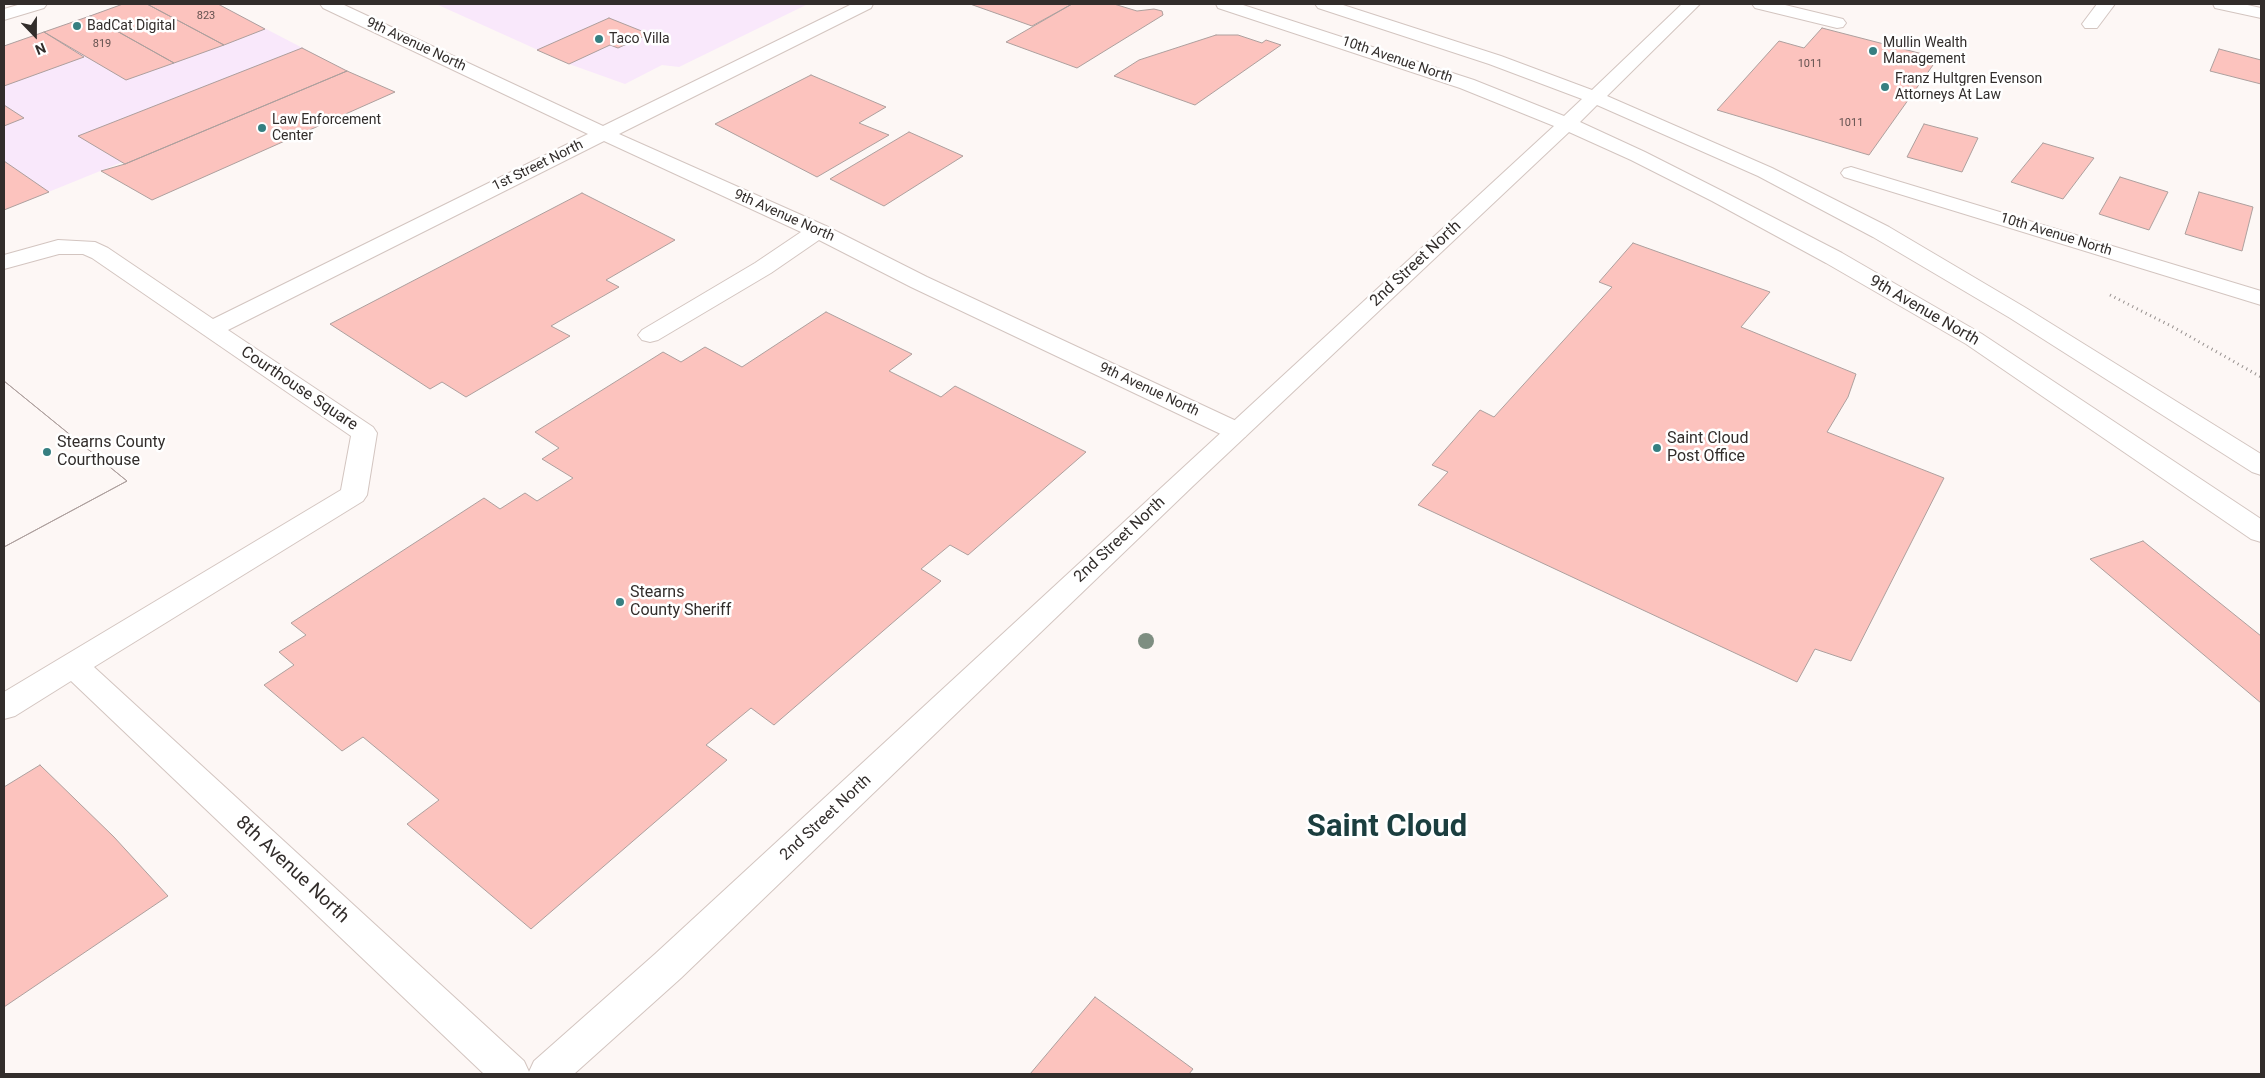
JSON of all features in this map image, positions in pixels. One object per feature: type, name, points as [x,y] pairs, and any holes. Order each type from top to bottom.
[{"type":"street","points":[[4,15],[38,4]]},
{"type":"street","name":"9th Avenue North","points":[[329,4],[818,231],[919,282],[1236,431]]},
{"type":"street","name":"1st Street North","points":[[211,329],[865,4]]},
{"type":"street","name":"10th Avenue North","points":[[1224,4],[1467,84],[1566,124]]},
{"type":"street","name":"10th Avenue North","points":[[1324,4],[1495,60],[1594,97]]},
{"type":"street","name":"2nd Street North","points":[[547,1074],[668,966],[1692,4]]},
{"type":"street","points":[[1761,4],[1837,23]]},
{"type":"street","points":[[2091,24],[2106,4]]},
{"type":"street","points":[[2221,4],[2261,13]]},
{"type":"street","points":[[1594,97],[1765,172],[1881,232],[2018,313],[2261,466]]},
{"type":"street","name":"9th Avenue North","points":[[1566,124],[1638,156],[1719,197],[1834,258],[1974,339],[2261,532]]},
{"type":"street","name":"10th Avenue North","points":[[1851,173],[2261,298]]},
{"type":"street","points":[[650,335],[764,268],[818,231]]},
{"type":"street","name":"Courthouse Square","points":[[4,262],[58,247],[87,247],[364,433],[354,495],[4,706]]},
{"type":"street","name":"8th Avenue North","points":[[73,665],[511,1074]]},
{"type":"shaded area","points":[[123,4],[218,4],[347,71],[4,210],[4,46]]},
{"type":"shaded area","points":[[436,4],[808,4],[679,67],[662,65],[625,84],[569,64]]},
{"type":"building","points":[[123,4],[147,4],[224,45],[174,63],[90,16]]},
{"type":"building","points":[[147,4],[218,4],[265,29],[224,45]]},
{"type":"building","points":[[970,4],[1072,4],[1032,26]]},
{"type":"building","points":[[1072,4],[1114,4],[1137,11],[1154,9],[1162,11],[1163,15],[1077,68],[1006,42]]},
{"type":"building","points":[[90,16],[174,63],[126,80],[44,32]]},
{"type":"building","name":"Taco Villa","points":[[609,18],[649,34],[618,48],[610,45],[569,64],[537,50]]},
{"type":"building","points":[[1822,28],[1938,58],[1869,155],[1717,110],[1779,41],[1804,48]]},
{"type":"building","points":[[44,32],[84,57],[4,86],[4,46]]},
{"type":"building","points":[[1216,35],[1238,35],[1262,43],[1266,40],[1281,45],[1195,105],[1114,76],[1139,60]]},
{"type":"building","points":[[302,48],[347,71],[125,164],[78,136]]},
{"type":"building","points":[[2219,49],[2261,60],[2261,84],[2210,71]]},
{"type":"building","name":"Law Enforcement Center","points":[[347,71],[395,92],[152,200],[101,171],[125,164]]},
{"type":"building","points":[[811,75],[886,107],[859,123],[889,135],[817,177],[715,124]]},
{"type":"building","points":[[4,105],[24,118],[4,126]]},
{"type":"building","points":[[1924,124],[1978,138],[1962,172],[1907,157]]},
{"type":"building","points":[[909,132],[963,156],[884,206],[830,179]]},
{"type":"building","points":[[2043,143],[2094,158],[2063,199],[2011,182]]},
{"type":"building","points":[[4,161],[49,192],[4,210]]},
{"type":"building","points":[[2120,177],[2168,192],[2149,230],[2099,214]]},
{"type":"building","points":[[2199,192],[2253,207],[2242,251],[2185,234]]},
{"type":"building","points":[[582,193],[675,240],[606,280],[619,287],[551,326],[570,336],[466,397],[442,382],[430,389],[330,324]]},
{"type":"building","name":"Saint Cloud Post Office","points":[[1633,243],[1770,292],[1741,327],[1856,374],[1848,397],[1827,432],[1944,478],[1851,661],[1815,649],[1797,682],[1418,505],[1448,472],[1432,465],[1480,410],[1494,417],[1612,287],[1599,282]]},
{"type":"building","name":"Stearns County Sheriff","points":[[826,312],[912,354],[889,371],[941,397],[955,386],[1086,452],[968,555],[950,545],[921,569],[941,581],[774,725],[751,708],[706,745],[727,760],[531,929],[407,824],[439,800],[363,737],[342,751],[264,685],[294,665],[279,652],[306,635],[291,623],[484,498],[500,509],[525,493],[537,501],[573,478],[542,459],[559,448],[535,432],[663,352],[681,362],[705,347],[742,367]]},
{"type":"building","name":"Stearns County Courthouse","points":[[4,381],[127,481],[4,547]]},
{"type":"building","name":"Stearns County Courthouse","points":[[4,381],[127,481],[4,547]]},
{"type":"building","points":[[2143,541],[2261,636],[2261,703],[2090,559]]},
{"type":"building","points":[[40,765],[114,837],[168,896],[4,1007],[4,787]]},
{"type":"building","points":[[1095,997],[1193,1069],[1189,1074],[1030,1074]]},
{"type":"place","name":"BadCat Digital","points":[[77,26]]},
{"type":"place","name":"Taco Villa","points":[[599,39]]},
{"type":"place","name":"Mullin Wealth Management","points":[[1873,51]]},
{"type":"place","name":"Franz Hultgren Evenson Attorneys At Law","points":[[1885,87]]},
{"type":"place","name":"Law Enforcement Center","points":[[262,128]]},
{"type":"place","name":"Saint Cloud Post Office","points":[[1657,448]]},
{"type":"place","name":"Stearns County Courthouse","points":[[47,452]]},
{"type":"place","name":"Stearns County Sheriff","points":[[620,602]]},
{"type":"district","name":"Saint Cloud","points":[[1387,828]]}]
